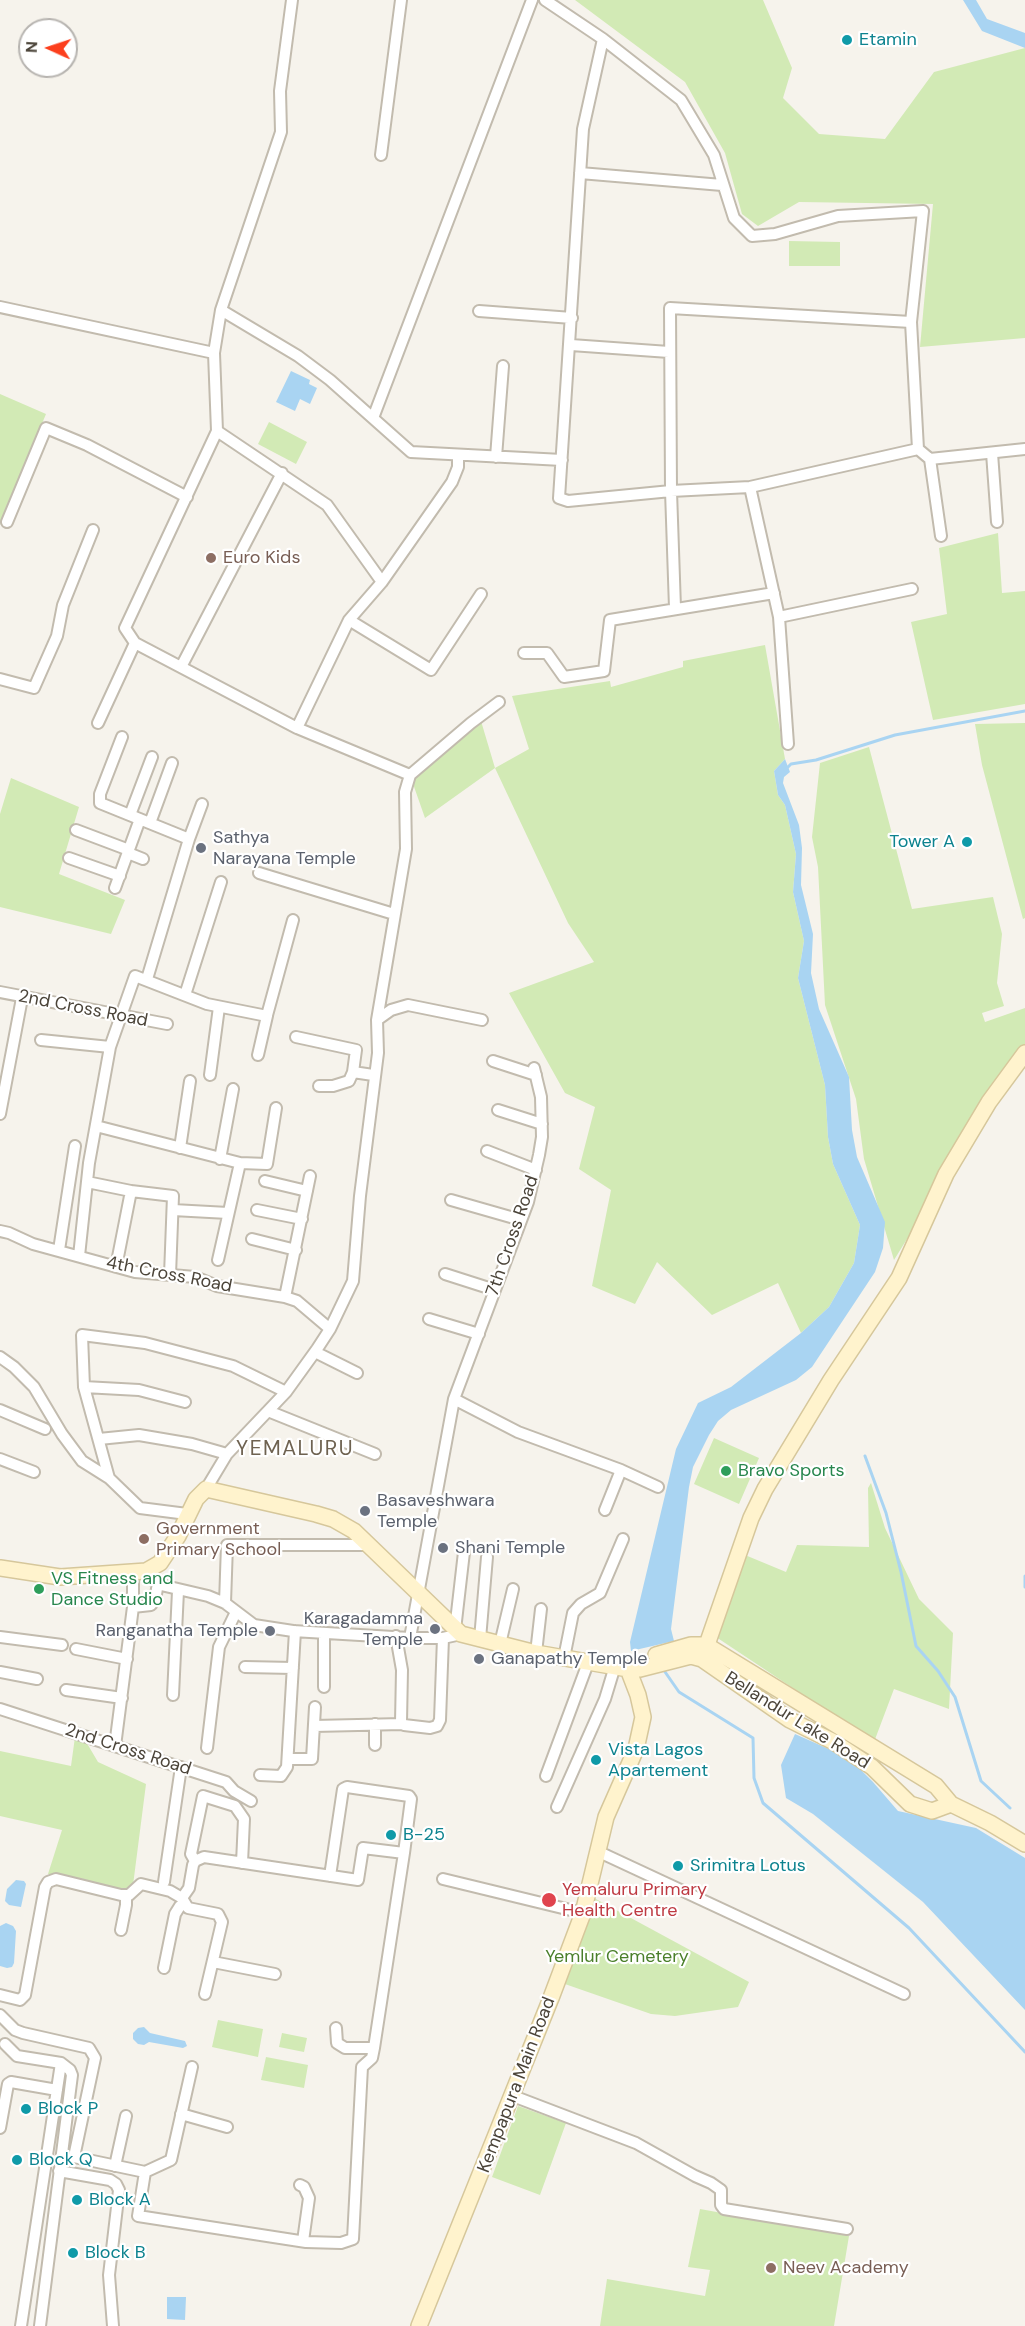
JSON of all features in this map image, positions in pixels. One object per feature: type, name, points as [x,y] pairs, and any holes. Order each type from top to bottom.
[{"type":"street","points":[[292,0],[280,91],[281,132],[221,310],[214,353],[217,431],[125,628],[135,643],[297,728],[410,775]]},
{"type":"street","points":[[381,155],[401,0]]},
{"type":"street","points":[[373,418],[532,0]]},
{"type":"street","points":[[545,0],[603,39],[681,100],[714,155],[734,218],[752,236],[775,234],[838,216],[923,211],[911,322],[918,449],[930,459],[941,536]]},
{"type":"street","points":[[603,39],[583,129],[560,498],[563,500],[750,487],[918,449]]},
{"type":"street","points":[[580,173],[722,185]]},
{"type":"street","points":[[0,306],[214,353]]},
{"type":"street","points":[[675,608],[671,491],[670,308],[911,322]]},
{"type":"street","points":[[221,310],[298,356],[411,452],[562,460]]},
{"type":"street","points":[[479,311],[572,318]]},
{"type":"street","points":[[571,345],[669,352]]},
{"type":"street","points":[[496,457],[503,366]]},
{"type":"street","points":[[7,522],[46,428],[87,445],[187,497]]},
{"type":"street","points":[[217,431],[327,504],[382,582]]},
{"type":"street","points":[[930,459],[1025,449]]},
{"type":"street","points":[[992,453],[997,522]]},
{"type":"street","points":[[297,728],[349,620],[382,582],[452,482],[458,467],[458,455]]},
{"type":"street","points":[[181,667],[282,473]]},
{"type":"street","points":[[750,487],[779,617],[788,744]]},
{"type":"street","points":[[0,679],[34,688],[57,636],[63,605],[93,530]]},
{"type":"street","points":[[779,617],[912,589]]},
{"type":"street","points":[[524,653],[547,653],[564,677],[604,672],[610,620],[774,592]]},
{"type":"street","points":[[349,620],[431,670],[481,594]]},
{"type":"street","points":[[98,723],[135,643]]},
{"type":"street","points":[[0,1568],[60,1577],[140,1571],[160,1563],[178,1536],[196,1499],[206,1489],[227,1454],[286,1392],[330,1329],[353,1281],[360,1196],[378,1053],[377,1020],[406,849],[405,792],[410,775],[499,702]]},
{"type":"street","points":[[122,738],[99,798],[100,803],[189,839]]},
{"type":"street","points":[[140,819],[152,758]]},
{"type":"street","points":[[115,888],[140,819],[172,763]]},
{"type":"street","points":[[147,979],[189,839],[202,804]]},
{"type":"street","points":[[76,830],[143,859]]},
{"type":"street","points":[[69,858],[120,876]]},
{"type":"street","points":[[259,873],[394,914]]},
{"type":"street","points":[[185,995],[221,882]]},
{"type":"street","points":[[258,1055],[293,920]]},
{"type":"street","points":[[79,1256],[87,1182],[111,1047],[119,1016],[135,976],[207,1004],[267,1016],[266,1019]]},
{"type":"street","name":"2nd Cross Road","points":[[0,992],[167,1024]]},
{"type":"street","points":[[0,1114],[22,998]]},
{"type":"street","points":[[377,1020],[391,1010],[408,1005],[482,1020]]},
{"type":"street","points":[[210,1075],[219,1007]]},
{"type":"street","points":[[296,1036],[356,1050],[353,1072],[349,1081],[333,1086],[319,1086]]},
{"type":"street","name":"2nd Cross Road","points":[[41,1040],[111,1047]]},
{"type":"street","points":[[140,1571],[158,1583],[178,1591],[208,1596],[225,1603],[254,1625],[295,1631],[410,1638],[453,1634],[588,1663],[631,1667],[697,1651],[765,1489],[831,1380],[899,1278],[946,1174],[989,1102],[1025,1053]]},
{"type":"street","name":"7th Cross Road","points":[[410,1638],[454,1399],[521,1220],[539,1155],[542,1124],[541,1097],[535,1071],[493,1061]]},
{"type":"street","points":[[353,1072],[374,1075]]},
{"type":"street","points":[[180,1148],[190,1081]]},
{"type":"street","points":[[220,1159],[233,1089]]},
{"type":"street","points":[[96,1125],[220,1159],[240,1163],[267,1164],[276,1108]]},
{"type":"street","points":[[498,1110],[542,1124]]},
{"type":"street","points":[[59,1250],[75,1146]]},
{"type":"street","points":[[487,1151],[536,1170]]},
{"type":"street","points":[[218,1260],[240,1163]]},
{"type":"street","points":[[285,1297],[310,1176]]},
{"type":"street","points":[[265,1181],[307,1191]]},
{"type":"street","points":[[87,1182],[131,1191],[173,1196],[170,1275]]},
{"type":"street","points":[[116,1267],[131,1191]]},
{"type":"street","points":[[451,1200],[521,1220]]},
{"type":"street","points":[[173,1210],[228,1213]]},
{"type":"street","points":[[257,1210],[302,1220]]},
{"type":"street","name":"4th Cross Road","points":[[0,1232],[9,1233],[33,1244],[135,1272],[195,1276],[217,1286],[285,1297],[297,1301],[330,1329]]},
{"type":"street","points":[[252,1239],[296,1250]]},
{"type":"street","points":[[445,1274],[495,1290]]},
{"type":"street","points":[[429,1319],[479,1334]]},
{"type":"street","points":[[109,1478],[84,1386],[82,1335],[145,1343],[233,1366],[286,1392]]},
{"type":"street","points":[[315,1352],[357,1373]]},
{"type":"street","points":[[0,1357],[34,1387],[62,1434],[82,1461],[109,1478],[140,1508],[187,1514]]},
{"type":"street","points":[[84,1386],[139,1390],[185,1402]]},
{"type":"street","points":[[454,1399],[518,1432],[621,1470],[657,1487]]},
{"type":"street","points":[[0,1410],[45,1429]]},
{"type":"street","points":[[268,1411],[375,1454]]},
{"type":"street","points":[[99,1439],[139,1435],[172,1440],[227,1454]]},
{"type":"street","points":[[0,1459],[34,1472]]},
{"type":"street","points":[[605,1510],[621,1470]]},
{"type":"street","points":[[206,1489],[333,1518],[354,1531],[370,1545],[419,1593],[453,1634]]},
{"type":"street","points":[[564,1658],[573,1613],[581,1604],[600,1593],[622,1539]]},
{"type":"street","points":[[225,1603],[226,1547],[228,1545],[370,1545]]},
{"type":"street","points":[[314,1726],[402,1724],[430,1728],[437,1726],[441,1720],[464,1552]]},
{"type":"street","points":[[480,1639],[487,1557]]},
{"type":"street","points":[[115,1746],[133,1607],[140,1571]]},
{"type":"street","points":[[133,1607],[151,1605],[158,1583]]},
{"type":"street","points":[[500,1644],[513,1589]]},
{"type":"street","points":[[173,1695],[178,1591]]},
{"type":"street","points":[[536,1653],[542,1609]]},
{"type":"street","points":[[207,1748],[219,1647],[236,1612]]},
{"type":"street","points":[[260,1775],[281,1776],[285,1772],[293,1689],[295,1631]]},
{"type":"street","points":[[324,1633],[324,1687]]},
{"type":"street","points":[[396,1636],[402,1670],[402,1724]]},
{"type":"street","points":[[0,1637],[62,1645]]},
{"type":"street","points":[[76,1650],[127,1659]]},
{"type":"street","name":"Bellandur Lake Road","points":[[697,1651],[936,1786],[951,1804],[990,1823],[1025,1844]]},
{"type":"street","name":"Bellandur Lake Road","points":[[697,1651],[790,1720],[834,1742],[872,1767],[910,1804],[932,1811],[951,1804]]},
{"type":"street","points":[[546,1776],[588,1663]]},
{"type":"street","points":[[245,1666],[293,1668]]},
{"type":"street","points":[[557,1807],[605,1700],[631,1667]]},
{"type":"street","name":"Kempapura Main Road","points":[[419,2326],[513,2096],[583,1913],[606,1817],[636,1749],[643,1717],[631,1667]]},
{"type":"street","points":[[0,1672],[37,1678]]},
{"type":"street","points":[[66,1690],[122,1698]]},
{"type":"street","points":[[288,1759],[312,1760],[315,1707]]},
{"type":"street","name":"2nd Cross Road","points":[[0,1709],[226,1782],[234,1791],[251,1800]]},
{"type":"street","points":[[375,1724],[375,1745]]},
{"type":"street","points":[[164,1882],[181,1767]]},
{"type":"street","points":[[145,2172],[138,2216],[303,2241],[341,2243],[353,2239],[362,2067],[372,2058],[374,2048],[404,1853],[411,1799],[409,1796],[347,1787],[341,1791],[330,1876]]},
{"type":"street","points":[[164,1968],[175,1914],[189,1887],[195,1861],[191,1854],[203,1796],[235,1806],[244,1819],[242,1863]]},
{"type":"street","points":[[195,1861],[204,1857],[358,1880],[363,1848],[404,1853]]},
{"type":"street","points":[[597,1851],[904,1994]]},
{"type":"street","points":[[0,1995],[20,2000],[25,1995],[45,1887],[48,1882],[56,1879],[126,1895],[141,1884],[170,1891],[188,1908],[218,1914],[222,1922],[205,1994]]},
{"type":"street","points":[[443,1879],[583,1913]]},
{"type":"street","points":[[121,1930],[126,1895]]},
{"type":"street","points":[[213,1962],[275,1974]]},
{"type":"street","points":[[0,2015],[15,2030],[89,2048],[95,2058],[74,2157],[145,2172],[171,2160],[192,2067]]},
{"type":"street","points":[[336,2028],[338,2043],[345,2048],[374,2048]]},
{"type":"street","points":[[2,2041],[17,2056],[61,2063],[70,2070],[72,2083],[40,2326]]},
{"type":"street","points":[[21,2326],[61,2063]]},
{"type":"street","points":[[0,2128],[8,2084],[11,2082],[57,2090]]},
{"type":"street","points":[[513,2096],[636,2143],[711,2183],[721,2190],[721,2205],[724,2209],[847,2229]]},
{"type":"street","points":[[181,2114],[227,2127]]},
{"type":"street","points":[[115,2166],[126,2116]]},
{"type":"street","points":[[59,2171],[110,2180],[119,2190],[109,2275],[113,2326]]},
{"type":"street","points":[[300,2185],[304,2187],[309,2198],[303,2241]]},
{"type":"green space","points":[[575,0],[763,0],[792,68],[783,98],[819,134],[885,139],[934,72],[1025,48],[1025,338],[920,347],[933,204],[799,202],[758,226],[742,214],[725,153],[685,82]]},
{"type":"green space","points":[[789,241],[840,242],[840,266],[789,266]]},
{"type":"green space","points":[[0,394],[46,414],[0,525]]},
{"type":"green space","points":[[269,422],[307,442],[296,464],[258,444]]},
{"type":"green space","points":[[998,533],[1002,593],[1025,591],[1025,704],[933,720],[911,622],[947,614],[939,548]]},
{"type":"green space","points":[[765,645],[785,759],[774,771],[778,795],[785,805],[796,854],[793,892],[804,941],[798,978],[825,1085],[828,1137],[833,1164],[860,1225],[854,1263],[829,1307],[801,1333],[778,1283],[712,1315],[657,1262],[635,1304],[592,1286],[611,1190],[579,1169],[595,1107],[565,1093],[509,993],[594,962],[568,923],[495,768],[529,749],[512,696],[610,681],[611,687],[683,667],[683,661]]},
{"type":"green space","points":[[481,721],[495,768],[425,818],[412,781]]},
{"type":"green space","points":[[1025,723],[1025,918],[1023,919],[982,765],[975,724]]},
{"type":"green space","points":[[869,747],[912,909],[993,897],[1002,934],[997,983],[1004,1006],[982,1013],[985,1022],[1025,1008],[1025,1048],[894,1260],[864,1159],[856,1099],[825,1005],[818,867],[812,837],[820,763]]},
{"type":"green space","points":[[11,778],[79,807],[59,874],[125,900],[111,934],[0,907],[0,814]]},
{"type":"green space","name":"Bravo Sports","points":[[714,1438],[759,1458],[739,1504],[694,1484]]},
{"type":"green space","points":[[871,1483],[885,1528],[919,1599],[953,1633],[949,1709],[894,1689],[874,1742],[716,1637],[745,1555],[786,1572],[797,1545],[869,1547],[868,1488]]},
{"type":"green space","points":[[75,1737],[85,1740],[98,1762],[146,1784],[132,1893],[48,1874],[62,1830],[0,1816],[0,1751],[71,1766]]},
{"type":"green space","name":"Yemlur Cemetery","points":[[594,1898],[749,1982],[738,2007],[675,2016],[651,2014],[562,1983]]},
{"type":"green space","points":[[218,2020],[263,2029],[258,2057],[212,2047]]},
{"type":"green space","points":[[282,2033],[307,2038],[304,2052],[279,2047]]},
{"type":"green space","points":[[266,2057],[308,2065],[304,2088],[261,2080]]},
{"type":"green space","points":[[518,2106],[566,2123],[540,2195],[492,2177]]},
{"type":"green space","name":"Neev Academy","points":[[700,2209],[849,2236],[834,2326],[600,2326],[607,2279],[705,2296],[710,2270],[688,2267]]},
{"type":"water","points":[[963,0],[976,0],[987,19],[1025,33],[1025,48],[982,31]]},
{"type":"water","points":[[291,371],[310,380],[309,384],[317,388],[310,404],[300,399],[295,411],[276,402]]},
{"type":"water","points":[[785,759],[790,772],[784,777],[783,783],[799,825],[802,848],[801,885],[813,934],[811,973],[819,1009],[849,1077],[852,1130],[857,1157],[885,1222],[883,1248],[875,1272],[812,1367],[796,1380],[731,1410],[718,1421],[709,1435],[693,1467],[689,1487],[671,1629],[674,1641],[631,1651],[630,1642],[676,1449],[698,1403],[731,1387],[801,1333],[829,1307],[854,1263],[860,1225],[833,1164],[828,1137],[825,1085],[798,978],[804,941],[793,892],[796,854],[785,805],[778,795],[774,771]]},
{"type":"water","points":[[795,1734],[849,1758],[898,1811],[976,1828],[1025,1858],[1025,2010],[923,1902],[813,1814],[786,1798],[781,1765]]},
{"type":"water","points":[[16,1880],[24,1881],[26,1884],[21,1907],[9,1905],[5,1901],[7,1889]]},
{"type":"water","points":[[6,1923],[13,1926],[16,1931],[14,1963],[12,1967],[7,1968],[0,1966],[0,1926]]},
{"type":"water","points":[[144,2027],[150,2033],[185,2041],[187,2046],[183,2048],[149,2042],[144,2045],[138,2044],[133,2039],[133,2033],[138,2028]]},
{"type":"water","points":[[167,2297],[186,2297],[185,2320],[167,2319]]},
{"type":"waterway","points":[[785,770],[791,764],[816,760],[895,735],[1025,711]]},
{"type":"waterway","points":[[865,1456],[886,1513],[916,1646],[938,1671],[955,1697],[981,1781],[1010,1808]]},
{"type":"waterway","points":[[1025,1576],[1025,1587]]},
{"type":"waterway","points":[[663,1669],[679,1692],[753,1738],[754,1778],[763,1803],[909,1928],[1025,2052]]},
{"type":"place","name":"Etamin","points":[[847,40]]},
{"type":"place","name":"Euro Kids","points":[[211,558]]},
{"type":"place","name":"Tower A","points":[[967,842]]},
{"type":"place","name":"Sathya Narayana Temple","points":[[201,848]]},
{"type":"place","name":"Bravo Sports","points":[[726,1471]]},
{"type":"place","name":"Basaveshwara Temple","points":[[365,1511]]},
{"type":"place","name":"Government Primary School","points":[[144,1539]]},
{"type":"place","name":"Shani Temple","points":[[443,1548]]},
{"type":"place","name":"VS Fitness and Dance Studio","points":[[39,1589]]},
{"type":"place","name":"Karagadamma Temple","points":[[435,1629]]},
{"type":"place","name":"Ranganatha Temple","points":[[270,1631]]},
{"type":"place","name":"Ganapathy Temple","points":[[479,1659]]},
{"type":"place","name":"Vista Lagos Apartement","points":[[596,1760]]},
{"type":"place","name":"B-25","points":[[391,1835]]},
{"type":"place","name":"Srimitra Lotus","points":[[678,1866]]},
{"type":"place","name":"Yemaluru Primary Health Centre","points":[[549,1900]]},
{"type":"place","name":"Block P","points":[[26,2109]]},
{"type":"place","name":"Block Q","points":[[17,2160]]},
{"type":"place","name":"Block A","points":[[77,2200]]},
{"type":"place","name":"Block B","points":[[73,2253]]},
{"type":"place","name":"Neev Academy","points":[[771,2268]]},
{"type":"district","name":"YEMALURU","points":[[295,1449]]}]
